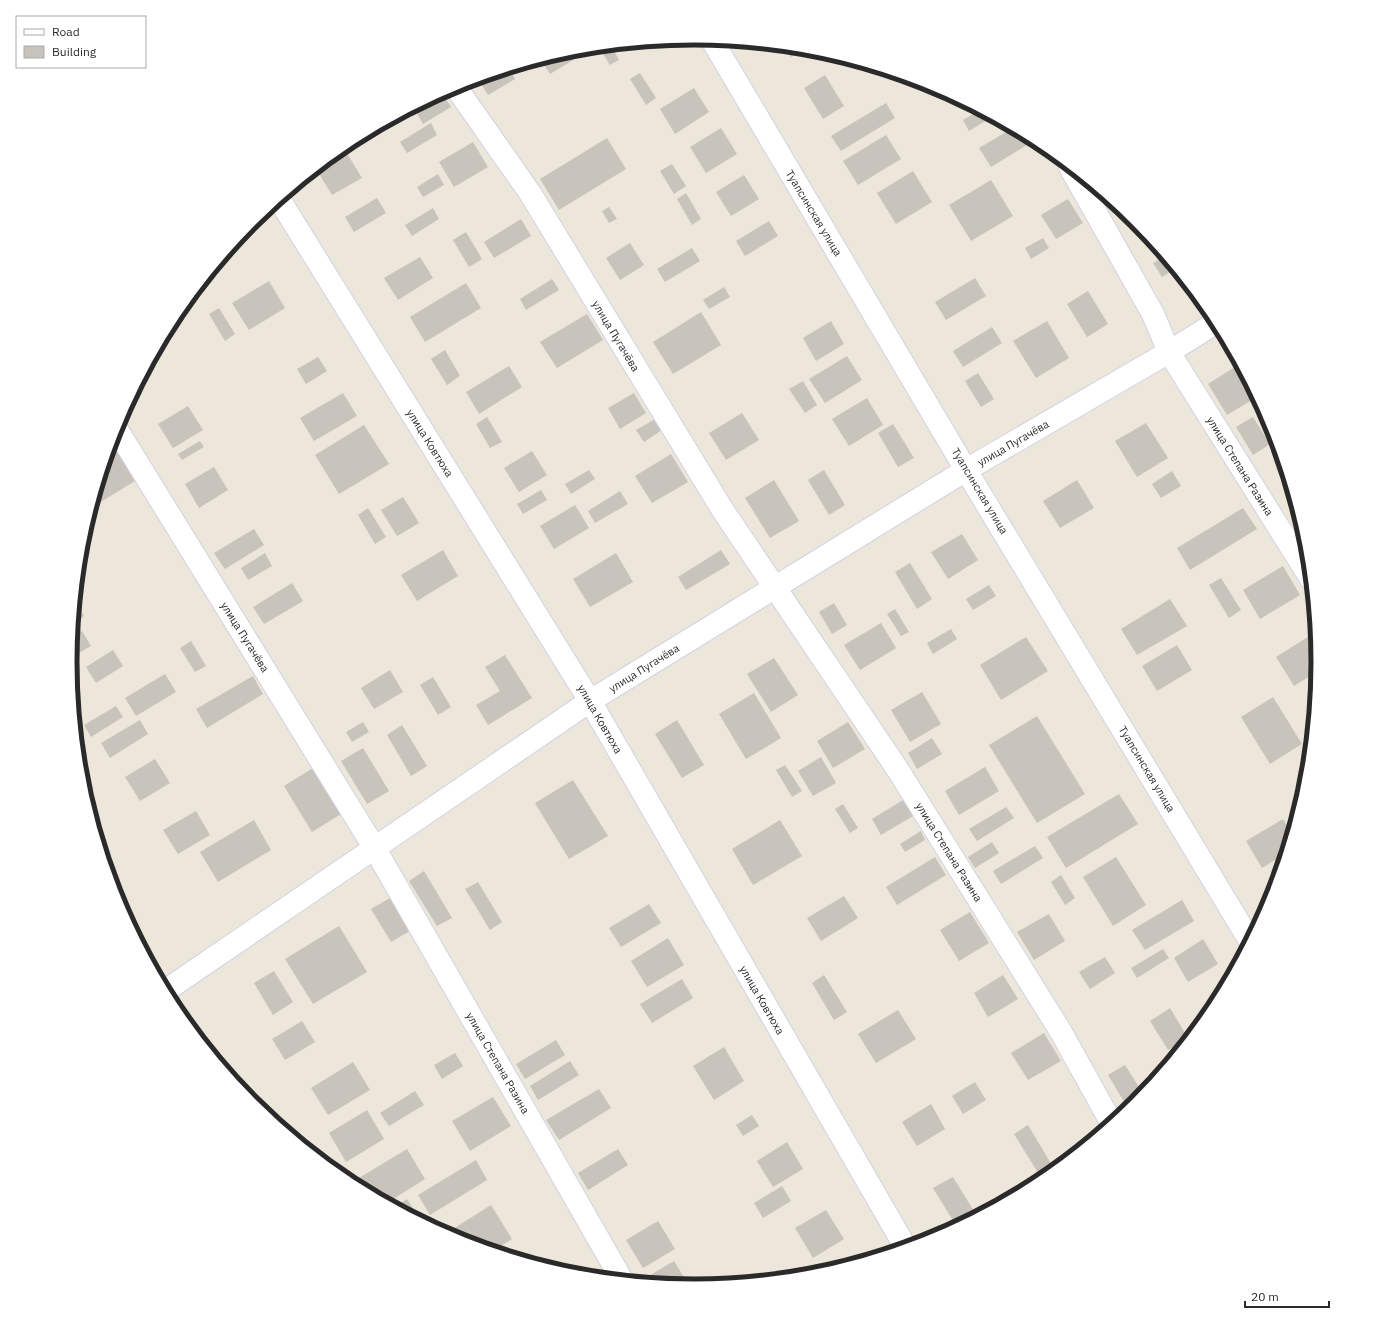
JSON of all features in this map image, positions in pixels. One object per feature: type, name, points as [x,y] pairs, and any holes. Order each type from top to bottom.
[{"type":"street","name":"Туапсинская улица","points":[[715,46],[966,470],[1248,937]]},
{"type":"street","name":"улица Пугачёва","points":[[459,92],[530,193],[722,509],[776,586]]},
{"type":"street","points":[[1076,178],[1152,314],[1169,352]]},
{"type":"street","name":"улица Ковтюха","points":[[282,203],[590,701],[903,1243]]},
{"type":"street","name":"улица Пугачёва","points":[[170,988],[590,701],[966,470],[1169,352],[1212,325]]},
{"type":"street","name":"улица Степана Разина","points":[[1169,352],[1305,569]]},
{"type":"street","name":"улица Пугачёва","points":[[121,435],[374,847]]},
{"type":"street","name":"улица Степана Разина","points":[[776,586],[898,770],[1060,1032],[1110,1120]]},
{"type":"street","name":"улица Степана Разина","points":[[374,847],[619,1276]]},
{"type":"building","points":[[613,50],[619,60],[610,65],[602,52]]},
{"type":"building","points":[[788,52],[796,54],[791,57]]},
{"type":"building","points":[[580,56],[550,74],[544,64]]},
{"type":"building","points":[[512,73],[515,79],[488,95],[481,84]]},
{"type":"building","points":[[640,73],[656,98],[646,105],[630,79]]},
{"type":"building","points":[[825,75],[844,106],[823,119],[804,88]]},
{"type":"building","points":[[694,88],[709,112],[675,134],[660,109]]},
{"type":"building","points":[[445,98],[451,107],[423,124],[416,112]]},
{"type":"building","points":[[886,103],[895,118],[841,151],[831,136]]},
{"type":"building","points":[[975,113],[988,120],[969,131],[963,120]]},
{"type":"building","points":[[431,123],[437,135],[407,153],[400,142]]},
{"type":"building","points":[[721,128],[737,154],[706,173],[690,147]]},
{"type":"building","points":[[1008,131],[1029,144],[991,167],[979,148]]},
{"type":"building","points":[[886,135],[901,159],[858,185],[843,161]]},
{"type":"building","points":[[607,138],[626,169],[559,210],[540,179]]},
{"type":"building","points":[[473,142],[488,167],[454,187],[439,162]]},
{"type":"building","points":[[346,152],[362,178],[332,195],[319,173]]},
{"type":"building","points":[[672,164],[686,186],[674,194],[660,171]]},
{"type":"building","points":[[913,171],[932,202],[896,224],[877,193]]},
{"type":"building","points":[[438,174],[444,185],[423,197],[417,187]]},
{"type":"building","points":[[744,175],[759,199],[731,216],[716,192]]},
{"type":"building","points":[[991,180],[1013,216],[971,241],[949,205]]},
{"type":"building","points":[[686,193],[701,219],[692,225],[677,199]]},
{"type":"building","points":[[377,198],[386,213],[354,232],[345,217]]},
{"type":"building","points":[[1068,199],[1083,223],[1056,239],[1041,215]]},
{"type":"building","points":[[609,207],[617,219],[609,223],[602,211]]},
{"type":"building","points":[[433,208],[439,219],[412,236],[405,225]]},
{"type":"building","points":[[521,219],[531,236],[494,258],[484,242]]},
{"type":"building","points":[[769,221],[778,236],[745,256],[736,241]]},
{"type":"building","points":[[466,232],[482,259],[469,267],[453,240]]},
{"type":"building","points":[[1043,238],[1049,248],[1031,259],[1025,248]]},
{"type":"building","points":[[630,243],[644,265],[620,280],[606,258]]},
{"type":"building","points":[[692,248],[700,261],[665,282],[657,269]]},
{"type":"building","points":[[420,257],[433,278],[398,300],[384,278]]},
{"type":"building","points":[[1161,258],[1172,271],[1162,277],[1153,263]]},
{"type":"building","points":[[975,278],[986,296],[946,320],[935,302]]},
{"type":"building","points":[[552,279],[559,290],[526,310],[520,299]]},
{"type":"building","points":[[269,281],[285,308],[249,330],[232,303]]},
{"type":"building","points":[[466,283],[481,308],[425,342],[410,317]]},
{"type":"building","points":[[724,287],[730,297],[709,309],[703,300]]},
{"type":"building","points":[[1088,291],[1108,324],[1087,337],[1067,304]]},
{"type":"building","points":[[219,308],[235,334],[225,341],[209,314]]},
{"type":"building","points":[[701,312],[721,345],[673,374],[653,342]]},
{"type":"building","points":[[587,314],[603,340],[557,368],[540,342]]},
{"type":"building","points":[[831,321],[844,344],[816,361],[803,338]]},
{"type":"building","points":[[1047,321],[1069,358],[1036,378],[1013,341]]},
{"type":"building","points":[[992,327],[1002,343],[963,367],[953,351]]},
{"type":"building","points":[[445,350],[460,376],[447,385],[431,359]]},
{"type":"building","points":[[847,356],[862,380],[825,403],[809,379]]},
{"type":"building","points":[[318,357],[327,371],[306,384],[297,369]]},
{"type":"building","points":[[509,366],[522,387],[479,414],[466,392]]},
{"type":"building","points":[[1236,366],[1253,400],[1227,415],[1208,384]]},
{"type":"building","points":[[978,373],[994,399],[981,407],[965,381]]},
{"type":"building","points":[[803,381],[817,405],[805,413],[789,389]]},
{"type":"building","points":[[343,393],[357,416],[314,441],[300,418]]},
{"type":"building","points":[[634,393],[646,413],[620,429],[608,408]]},
{"type":"building","points":[[867,398],[883,425],[849,446],[832,419]]},
{"type":"building","points":[[188,406],[203,430],[173,448],[158,424]]},
{"type":"building","points":[[742,413],[759,440],[726,460],[709,433]]},
{"type":"building","points":[[487,417],[502,442],[490,448],[476,424]]},
{"type":"building","points":[[1253,417],[1270,444],[1253,455],[1236,427]]},
{"type":"building","points":[[655,419],[662,430],[644,442],[636,430]]},
{"type":"building","points":[[1146,423],[1168,458],[1137,477],[1115,441]]},
{"type":"building","points":[[893,424],[914,458],[898,467],[878,433]]},
{"type":"building","points":[[364,425],[389,464],[339,494],[315,455]]},
{"type":"building","points":[[200,441],[204,447],[182,460],[178,454]]},
{"type":"building","points":[[117,451],[135,481],[98,504],[110,464],[114,453]]},
{"type":"building","points":[[532,451],[547,475],[519,492],[504,468]]},
{"type":"building","points":[[671,454],[688,482],[652,503],[635,476]]},
{"type":"building","points":[[214,467],[228,490],[199,508],[185,484]]},
{"type":"building","points":[[589,470],[595,479],[571,494],[565,484]]},
{"type":"building","points":[[824,470],[845,505],[829,515],[808,480]]},
{"type":"building","points":[[1172,471],[1181,486],[1161,498],[1152,484]]},
{"type":"building","points":[[774,480],[799,521],[770,538],[745,498]]},
{"type":"building","points":[[1077,480],[1094,508],[1060,528],[1043,501]]},
{"type":"building","points":[[541,490],[547,500],[523,514],[517,504]]},
{"type":"building","points":[[620,491],[628,504],[595,523],[588,511]]},
{"type":"building","points":[[403,497],[419,523],[397,536],[381,510]]},
{"type":"building","points":[[575,505],[589,528],[554,549],[540,526]]},
{"type":"building","points":[[368,508],[386,537],[375,544],[358,515]]},
{"type":"building","points":[[1243,508],[1257,529],[1190,570],[1177,548]]},
{"type":"building","points":[[254,529],[264,545],[225,569],[214,553]]},
{"type":"building","points":[[962,534],[978,560],[948,579],[931,552]]},
{"type":"building","points":[[443,550],[458,576],[417,601],[401,575]]},
{"type":"building","points":[[721,550],[730,564],[686,590],[678,577]]},
{"type":"building","points":[[265,553],[272,566],[248,580],[241,568]]},
{"type":"building","points":[[616,553],[633,582],[590,607],[573,579]]},
{"type":"building","points":[[910,563],[932,599],[917,609],[895,572]]},
{"type":"building","points":[[1283,566],[1300,595],[1260,619],[1243,590]]},
{"type":"building","points":[[1221,578],[1241,610],[1229,618],[1209,585]]},
{"type":"building","points":[[292,583],[303,601],[264,624],[253,607]]},
{"type":"building","points":[[989,585],[996,596],[973,610],[966,599]]},
{"type":"building","points":[[1170,599],[1187,626],[1137,655],[1121,629]]},
{"type":"building","points":[[834,603],[847,625],[832,634],[819,612]]},
{"type":"building","points":[[79,608],[84,616],[78,620]]},
{"type":"building","points":[[895,609],[909,632],[901,636],[887,614]]},
{"type":"building","points":[[881,623],[896,648],[860,670],[844,645]]},
{"type":"building","points":[[951,629],[957,639],[933,654],[927,643]]},
{"type":"building","points":[[82,631],[91,646],[77,654],[78,633]]},
{"type":"building","points":[[1311,635],[1312,675],[1294,686],[1276,657]]},
{"type":"building","points":[[1026,637],[1048,671],[1001,700],[980,665]]},
{"type":"building","points":[[191,641],[206,666],[195,672],[180,648]]},
{"type":"building","points":[[1177,645],[1192,670],[1157,691],[1142,666]]},
{"type":"building","points":[[113,650],[123,666],[96,683],[86,667]]},
{"type":"building","points":[[505,655],[532,698],[488,725],[476,705],[500,691],[485,667]]},
{"type":"building","points":[[774,658],[798,695],[771,712],[747,674]]},
{"type":"building","points":[[390,670],[403,692],[374,709],[361,688]]},
{"type":"building","points":[[165,674],[176,692],[136,716],[125,698]]},
{"type":"building","points":[[253,676],[263,694],[207,728],[196,709]]},
{"type":"building","points":[[433,677],[451,707],[438,715],[420,685]]},
{"type":"building","points":[[922,692],[941,724],[910,742],[891,710]]},
{"type":"building","points":[[754,693],[781,738],[746,759],[719,714]]},
{"type":"building","points":[[1273,697],[1302,744],[1270,764],[1241,717]]},
{"type":"building","points":[[116,706],[123,717],[91,737],[84,725]]},
{"type":"building","points":[[1037,716],[1085,794],[1037,823],[989,745]]},
{"type":"building","points":[[140,720],[148,734],[110,758],[101,743]]},
{"type":"building","points":[[677,720],[704,765],[682,778],[655,734]]},
{"type":"building","points":[[363,722],[369,732],[352,742],[346,732]]},
{"type":"building","points":[[848,722],[865,749],[833,768],[817,741]]},
{"type":"building","points":[[402,725],[427,766],[411,776],[387,735]]},
{"type":"building","points":[[932,738],[942,754],[917,769],[908,753]]},
{"type":"building","points":[[363,748],[389,791],[367,804],[341,761]]},
{"type":"building","points":[[821,757],[836,783],[813,796],[798,771]]},
{"type":"building","points":[[155,759],[170,783],[140,801],[125,777]]},
{"type":"building","points":[[785,765],[802,791],[792,797],[776,770]]},
{"type":"building","points":[[985,767],[999,791],[959,815],[945,791]]},
{"type":"building","points":[[313,768],[341,814],[312,832],[284,786]]},
{"type":"building","points":[[573,780],[608,836],[569,859],[535,803]]},
{"type":"building","points":[[1299,788],[1297,796],[1294,791]]},
{"type":"building","points":[[1119,794],[1138,824],[1066,868],[1047,837]]},
{"type":"building","points":[[903,800],[913,816],[881,835],[872,819]]},
{"type":"building","points":[[843,804],[858,828],[850,833],[835,809]]},
{"type":"building","points":[[1006,807],[1014,818],[977,841],[969,829]]},
{"type":"building","points":[[196,811],[210,835],[178,854],[163,830]]},
{"type":"building","points":[[1283,819],[1289,829],[1280,857],[1262,868],[1246,841]]},
{"type":"building","points":[[254,820],[271,850],[218,882],[200,852]]},
{"type":"building","points":[[780,820],[802,856],[753,885],[732,849]]},
{"type":"building","points":[[921,831],[925,840],[905,852],[900,844]]},
{"type":"building","points":[[992,842],[999,853],[975,868],[968,857]]},
{"type":"building","points":[[1035,846],[1043,858],[1001,884],[993,871]]},
{"type":"building","points":[[935,857],[946,875],[897,905],[886,887]]},
{"type":"building","points":[[1116,857],[1146,905],[1113,926],[1083,877]]},
{"type":"building","points":[[424,871],[452,918],[437,926],[409,881]]},
{"type":"building","points":[[1061,875],[1075,898],[1065,905],[1051,882]]},
{"type":"building","points":[[478,882],[502,922],[490,930],[465,889]]},
{"type":"building","points":[[844,896],[858,918],[821,941],[807,918]]},
{"type":"building","points":[[390,898],[410,931],[391,942],[371,909]]},
{"type":"building","points":[[1182,900],[1194,921],[1145,950],[1132,930]]},
{"type":"building","points":[[649,904],[661,923],[621,947],[609,928]]},
{"type":"building","points":[[970,912],[989,943],[959,961],[940,930]]},
{"type":"building","points":[[1049,914],[1065,941],[1034,960],[1017,932]]},
{"type":"building","points":[[339,926],[367,972],[313,1004],[285,959]]},
{"type":"building","points":[[668,938],[684,965],[647,987],[631,961]]},
{"type":"building","points":[[1203,939],[1218,964],[1188,982],[1174,958]]},
{"type":"building","points":[[1163,949],[1169,958],[1137,978],[1131,968]]},
{"type":"building","points":[[1105,957],[1115,973],[1090,989],[1079,972]]},
{"type":"building","points":[[274,971],[293,1002],[273,1015],[254,983]]},
{"type":"building","points":[[824,975],[847,1012],[834,1020],[812,983]]},
{"type":"building","points":[[1003,975],[1018,999],[988,1017],[974,993]]},
{"type":"building","points":[[682,979],[693,998],[652,1023],[640,1004]]},
{"type":"building","points":[[1170,1008],[1186,1035],[1180,1043],[1168,1050],[1150,1021]]},
{"type":"building","points":[[898,1010],[916,1039],[876,1063],[858,1034]]},
{"type":"building","points":[[302,1021],[315,1042],[285,1060],[272,1039]]},
{"type":"building","points":[[1044,1033],[1061,1061],[1028,1080],[1011,1053]]},
{"type":"building","points":[[556,1040],[565,1055],[525,1079],[516,1064]]},
{"type":"building","points":[[724,1047],[744,1081],[714,1100],[693,1066]]},
{"type":"building","points":[[455,1053],[463,1066],[442,1079],[434,1065]]},
{"type":"building","points":[[570,1061],[579,1075],[538,1100],[530,1086]]},
{"type":"building","points":[[353,1062],[370,1090],[328,1115],[311,1088]]},
{"type":"building","points":[[1125,1065],[1140,1089],[1126,1104],[1108,1075]]},
{"type":"building","points":[[975,1082],[986,1100],[963,1114],[952,1096]]},
{"type":"building","points":[[599,1089],[611,1108],[559,1140],[546,1120]]},
{"type":"building","points":[[415,1091],[424,1105],[389,1126],[380,1113]]},
{"type":"building","points":[[493,1097],[511,1126],[470,1151],[452,1121]]},
{"type":"building","points":[[931,1104],[945,1129],[917,1146],[902,1122]]},
{"type":"building","points":[[367,1110],[384,1139],[346,1162],[329,1133]]},
{"type":"building","points":[[752,1115],[759,1126],[743,1136],[736,1125]]},
{"type":"building","points":[[1028,1125],[1052,1165],[1039,1175],[1014,1134]]},
{"type":"building","points":[[787,1142],[803,1169],[773,1187],[757,1161]]},
{"type":"building","points":[[407,1149],[425,1179],[392,1200],[357,1179]]},
{"type":"building","points":[[618,1149],[628,1165],[588,1190],[578,1173]]},
{"type":"building","points":[[476,1160],[487,1180],[430,1215],[418,1195]]},
{"type":"building","points":[[953,1177],[975,1212],[954,1222],[933,1188]]},
{"type":"building","points":[[782,1186],[791,1201],[763,1218],[754,1203]]},
{"type":"building","points":[[407,1199],[416,1213],[399,1204]]},
{"type":"building","points":[[491,1205],[512,1239],[498,1248],[451,1230]]},
{"type":"building","points":[[826,1210],[844,1239],[813,1258],[795,1228]]},
{"type":"building","points":[[658,1221],[675,1249],[643,1268],[626,1240]]},
{"type":"building","points":[[674,1261],[686,1280],[654,1279],[647,1277]]}]
